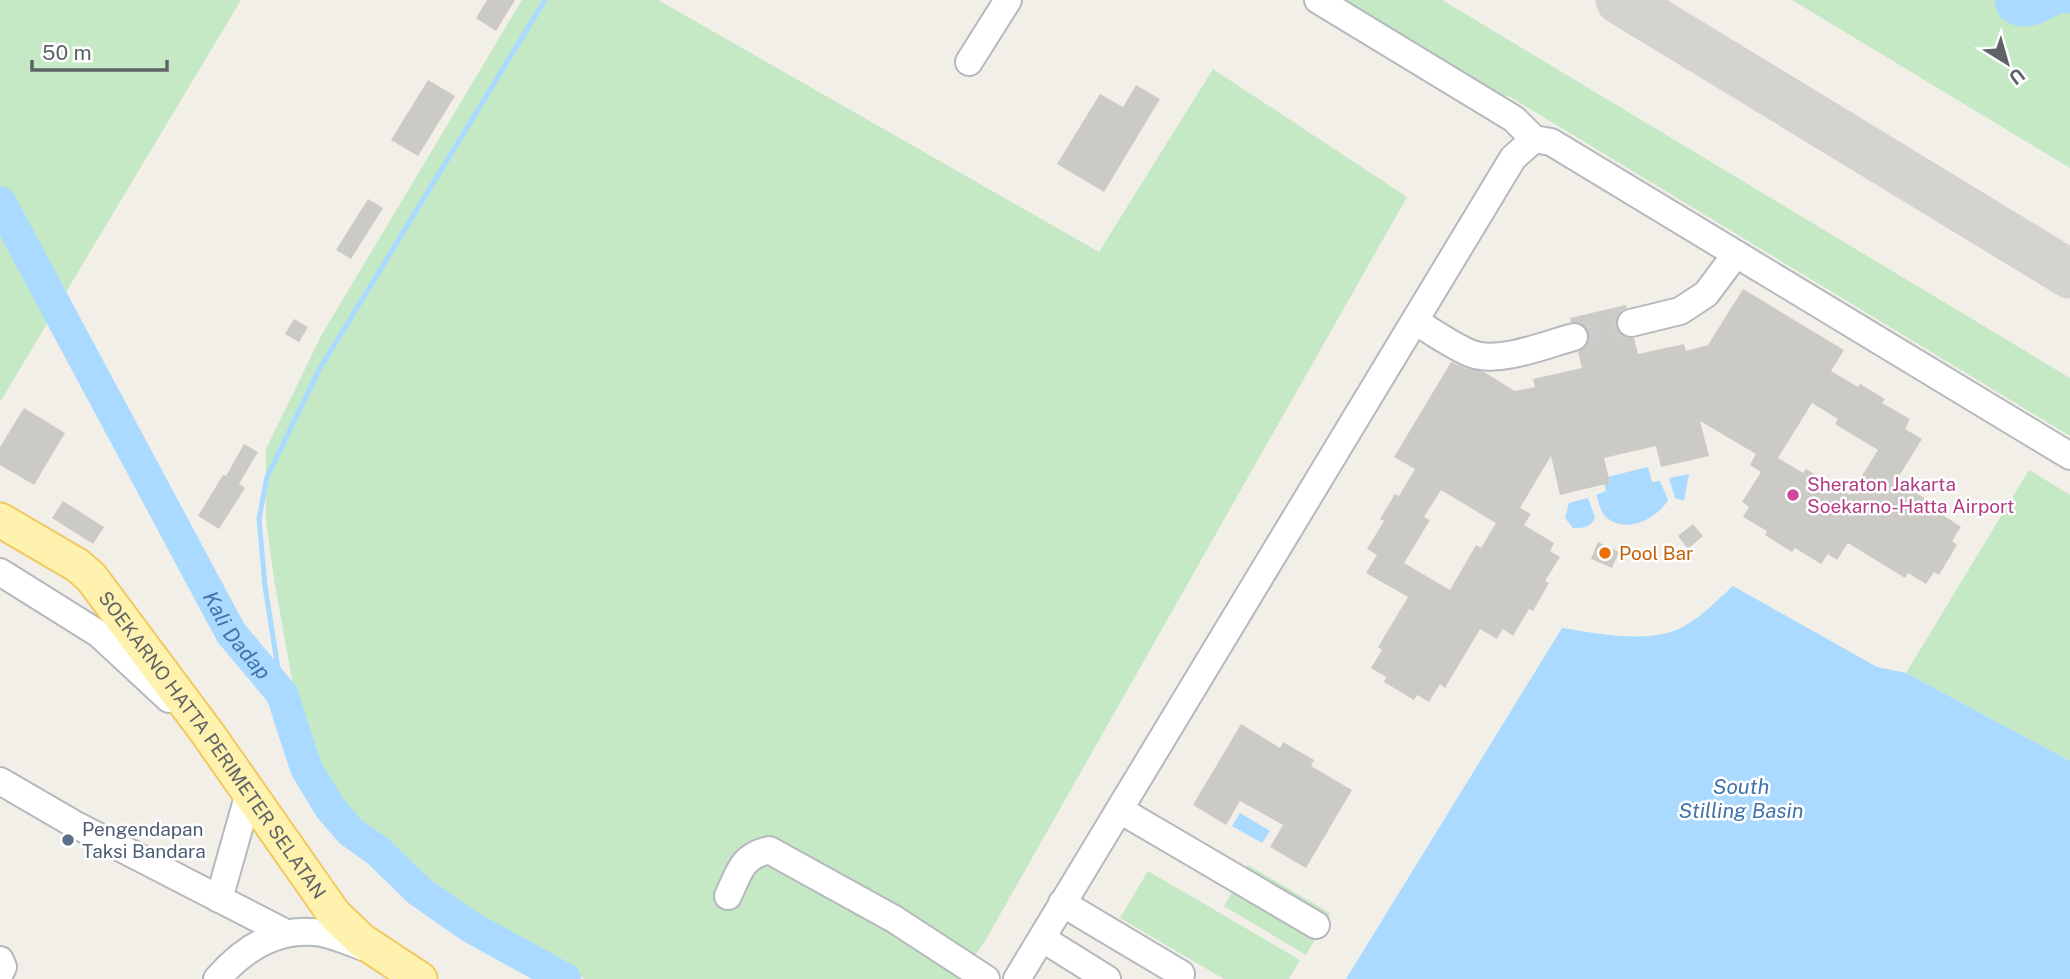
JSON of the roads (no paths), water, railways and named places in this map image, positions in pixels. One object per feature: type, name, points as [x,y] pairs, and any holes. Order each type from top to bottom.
[{"type":"main road","name":"SOEKARNO HATTA PERIMETER SELATAN","points":[[0,520],[77,565],[91,577],[208,734],[334,914],[349,931],[376,952],[420,979]]},
{"type":"street","points":[[969,62],[1008,0]]},
{"type":"street","points":[[1318,0],[1514,119],[1534,139],[1551,142],[2070,456]]},
{"type":"street","points":[[1017,979],[1513,158],[1534,139]]},
{"type":"street","points":[[1631,323],[1680,311],[1706,295],[1736,254]]},
{"type":"street","points":[[1415,321],[1474,354],[1488,357],[1574,337]]},
{"type":"street","points":[[0,572],[99,634],[208,734]]},
{"type":"street","points":[[0,781],[74,824],[286,933]]},
{"type":"street","points":[[219,899],[248,793]]},
{"type":"street","points":[[1120,810],[1316,925]]},
{"type":"street","points":[[728,896],[744,861],[753,854],[769,850],[894,919],[986,979]]},
{"type":"street","points":[[1062,903],[1181,974]]},
{"type":"street","points":[[217,979],[230,963],[246,951],[267,939],[286,933],[321,933],[376,952]]},
{"type":"street","points":[[1043,939],[1107,979]]},
{"type":"street","points":[[0,960],[3,967],[0,973]]},
{"type":"water","points":[[1995,0],[2070,0],[2070,13],[2031,26],[2016,26],[2003,20]]},
{"type":"water","points":[[1648,467],[1652,482],[1660,481],[1668,500],[1663,507],[1648,519],[1630,525],[1613,522],[1605,516],[1596,495],[1606,491],[1603,478]]},
{"type":"water","points":[[1689,474],[1684,501],[1675,498],[1669,478]]},
{"type":"water","points":[[1588,498],[1595,517],[1593,521],[1586,527],[1573,528],[1565,518],[1569,503]]},
{"type":"water","name":"South Stilling Basin","points":[[1733,586],[1877,667],[1906,673],[2070,761],[2070,979],[1346,979],[1562,628],[1631,636],[1671,632],[1696,618]]},
{"type":"water","points":[[1240,813],[1270,831],[1262,843],[1232,826]]},
{"type":"waterway","points":[[282,694],[265,586],[259,519],[267,477],[319,370],[545,0]]},
{"type":"waterway","name":"Kali Dadap","points":[[0,202],[231,633],[282,694],[306,768],[330,808],[351,832],[378,851],[419,891],[469,926],[565,979]]},
{"type":"tunnel","points":[[1574,337],[1631,323]]},
{"type":"place","name":"Sheraton Jakarta Soekarno-Hatta Airport","points":[[1793,495]]},
{"type":"place","name":"Pool Bar","points":[[1605,553]]},
{"type":"place","name":"Pengendapan Taksi Bandara","points":[[68,840]]}]
